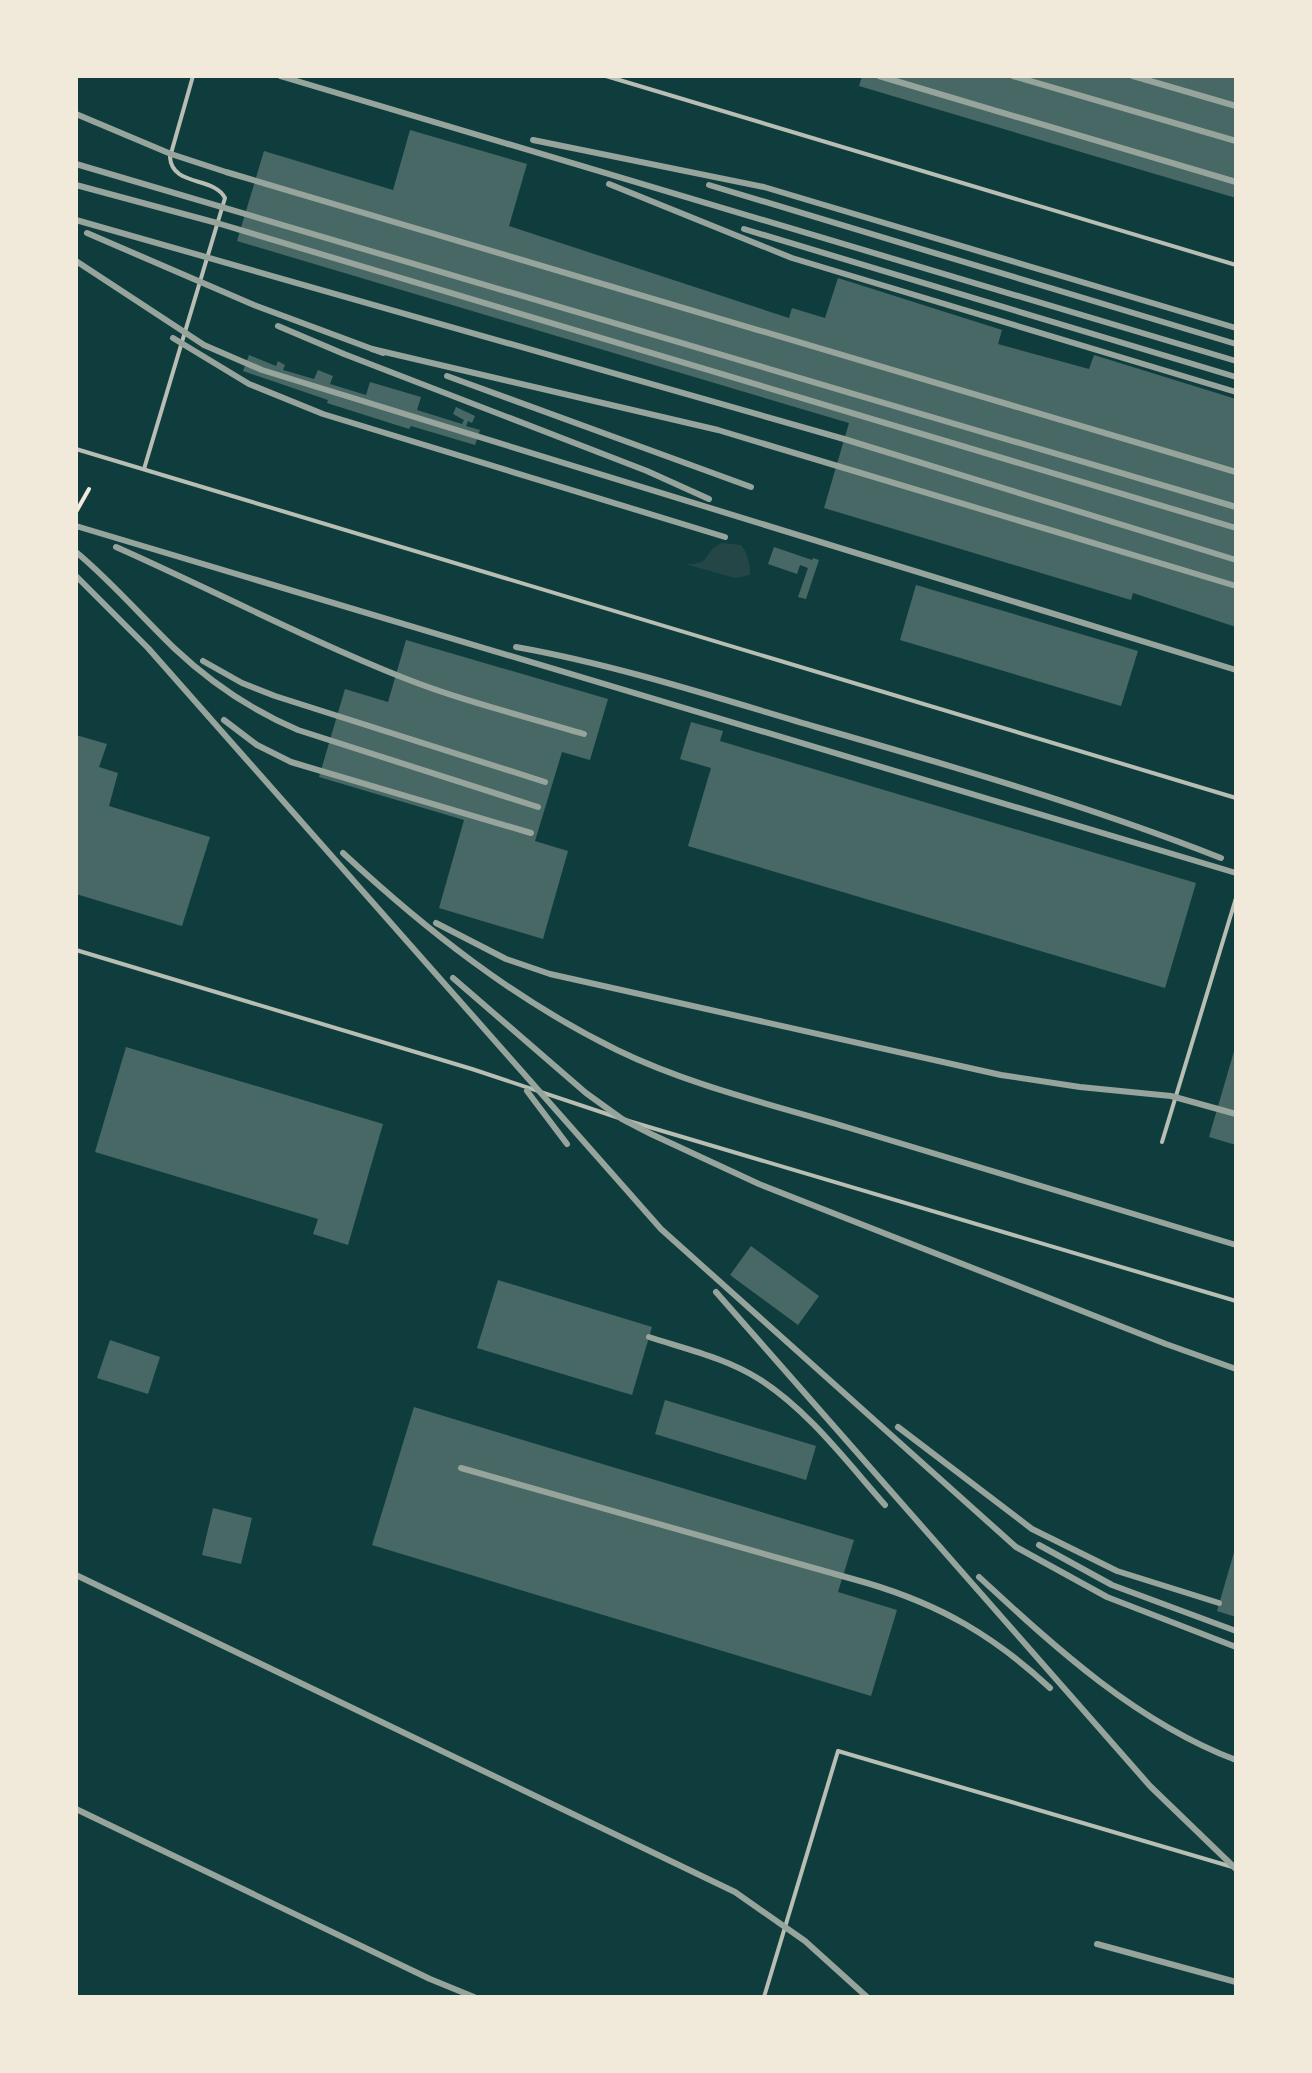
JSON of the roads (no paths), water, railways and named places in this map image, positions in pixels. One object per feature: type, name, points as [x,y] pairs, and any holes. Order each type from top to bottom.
[{"type":"lane","points":[[144,469],[225,198],[219,190],[179,174],[170,164],[193,76]]},
{"type":"lane","points":[[606,76],[1236,265]]},
{"type":"lane","points":[[76,449],[1236,798]]},
{"type":"lane","points":[[1162,1142],[1236,898]]},
{"type":"lane","points":[[76,950],[472,1069],[622,1119],[1236,1301]]},
{"type":"lane","points":[[764,1997],[838,1751],[1236,1868]]},
{"type":"railway","points":[[280,76],[1236,361]]},
{"type":"railway","points":[[879,76],[1236,182]]},
{"type":"railway","points":[[1013,76],[1236,141]]},
{"type":"railway","points":[[1133,76],[1236,106]]},
{"type":"railway","points":[[76,114],[171,154],[226,172],[1236,472]]},
{"type":"railway","points":[[533,140],[764,187],[1236,328]]},
{"type":"railway","points":[[76,164],[1236,507]]},
{"type":"railway","points":[[609,184],[792,258],[1236,392]]},
{"type":"railway","points":[[76,185],[217,223],[1236,528]]},
{"type":"railway","points":[[709,185],[1236,344]]},
{"type":"railway","points":[[76,220],[844,439],[1236,560]]},
{"type":"railway","points":[[744,229],[1236,377]]},
{"type":"railway","points":[[87,233],[254,305],[383,353]]},
{"type":"railway","points":[[76,261],[204,345],[262,370],[1236,670]]},
{"type":"railway","points":[[278,326],[647,471],[709,499]]},
{"type":"railway","points":[[173,338],[249,384],[323,414],[725,537]]},
{"type":"railway","points":[[372,349],[718,430],[1236,586]]},
{"type":"railway","points":[[447,376],[751,487]]},
{"type":"railway","points":[[76,526],[1236,873]]},
{"type":"railway","points":[[116,547],[404,678],[584,734]]},
{"type":"railway","points":[[76,552],[188,661],[232,695],[264,714],[298,730],[538,807]]},
{"type":"railway","points":[[76,576],[148,648],[661,1229],[1016,1547],[1107,1597],[1236,1647]]},
{"type":"railway","points":[[516,647],[629,673],[918,757],[1071,804],[1221,858]]},
{"type":"railway","points":[[203,661],[242,683],[275,696],[545,782]]},
{"type":"railway","points":[[224,720],[257,745],[291,762],[531,833]]},
{"type":"railway","points":[[343,853],[439,936],[507,986],[579,1030],[645,1063],[733,1094],[1236,1245]]},
{"type":"railway","points":[[436,923],[506,959],[550,974],[1001,1075],[1171,1096],[1236,1114]]},
{"type":"railway","points":[[453,978],[586,1093],[622,1119],[651,1134],[759,1184],[1236,1369]]},
{"type":"railway","points":[[527,1091],[567,1144]]},
{"type":"railway","points":[[716,1292],[1150,1786],[1236,1869]]},
{"type":"railway","points":[[649,1337],[733,1365],[759,1379],[794,1406],[885,1505]]},
{"type":"railway","points":[[898,1427],[1032,1529],[1117,1571],[1219,1603]]},
{"type":"railway","points":[[461,1468],[867,1583],[919,1601],[987,1638],[1050,1688]]},
{"type":"railway","points":[[1039,1545],[1112,1585],[1236,1631]]},
{"type":"railway","points":[[76,1575],[735,1892],[805,1941],[867,1997]]},
{"type":"railway","points":[[979,1577],[1068,1656],[1131,1704],[1199,1744],[1236,1760]]},
{"type":"railway","points":[[76,1809],[430,1979],[474,1997]]},
{"type":"railway","points":[[1097,1944],[1236,1982]]}]
